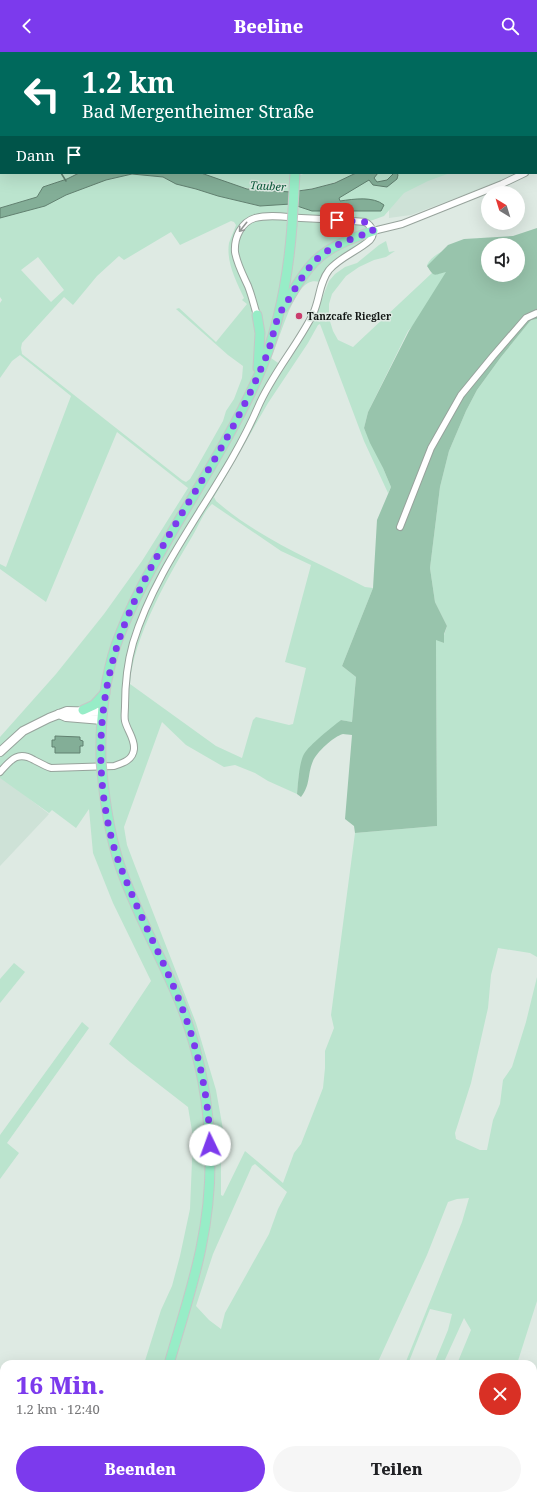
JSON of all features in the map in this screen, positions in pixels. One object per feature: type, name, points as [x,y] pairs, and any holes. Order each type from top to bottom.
[{"type":"main road","points":[[170,1360],[201,1249],[206,1222],[210,1168],[210,1133],[202,1076],[196,1051],[181,1006],[120,867],[112,838],[102,772],[105,693],[110,666],[116,646],[136,598],[235,424],[257,378],[279,314],[288,271],[295,174]]},
{"type":"main road","points":[[279,314],[300,280],[315,261],[327,252],[354,237],[373,231]]},
{"type":"main road","points":[[257,315],[260,333],[257,378]]},
{"type":"main road","points":[[83,710],[94,705],[105,693]]},
{"type":"street","points":[[373,231],[402,224],[502,184],[523,174]]},
{"type":"street","points":[[0,772],[10,761],[16,757],[23,756],[32,758],[46,767],[51,768],[114,766],[123,763],[131,757],[134,750],[125,721],[125,685],[131,650],[144,614],[169,563],[242,443],[266,390],[298,340],[313,313],[325,275],[337,262],[370,240],[373,231],[370,224],[365,222],[278,216],[254,218],[248,221],[242,226],[237,234],[235,250],[257,315]]},
{"type":"street","points":[[400,527],[431,448],[461,395],[526,318],[537,313]]},
{"type":"street","points":[[0,752],[27,729],[67,711],[83,710],[103,716]]},
{"type":"street","points":[[59,714],[66,717],[103,716]]},
{"type":"shaded area","points":[[0,174],[77,174],[43,187],[37,197],[0,208]]},
{"type":"shaded area","points":[[77,174],[132,174],[106,180],[66,195],[45,206],[0,218],[0,208],[37,197],[43,187]]},
{"type":"shaded area","points":[[132,174],[163,177],[176,184],[259,206],[369,180],[377,174],[447,174],[428,181],[404,193],[384,216],[366,222],[372,237],[337,262],[320,282],[315,281],[308,283],[302,288],[286,317],[271,358],[281,365],[313,313],[320,288],[321,301],[329,281],[335,274],[345,267],[357,263],[379,245],[386,241],[389,252],[395,251],[386,257],[374,260],[359,267],[346,276],[332,294],[329,304],[329,318],[333,331],[338,340],[353,347],[432,273],[427,265],[432,258],[446,250],[481,246],[481,253],[408,331],[368,412],[364,428],[391,487],[388,493],[364,441],[320,324],[268,403],[214,497],[216,501],[233,515],[269,538],[365,587],[373,588],[342,666],[356,677],[352,722],[341,720],[299,773],[297,794],[268,781],[255,773],[235,765],[224,767],[186,745],[162,722],[124,827],[127,845],[196,1023],[216,1090],[224,1135],[221,1140],[221,1195],[223,1196],[245,1151],[283,1183],[294,1153],[301,1144],[323,1088],[325,1051],[334,1028],[331,1015],[355,833],[437,826],[436,639],[444,643],[444,635],[447,626],[435,602],[430,568],[440,487],[449,451],[466,411],[477,390],[531,320],[537,319],[537,957],[530,953],[498,948],[491,975],[488,1008],[471,1083],[455,1133],[456,1139],[480,1150],[487,1150],[493,1120],[500,1104],[503,1080],[512,1067],[526,1022],[537,977],[537,1301],[518,1360],[459,1360],[471,1330],[464,1318],[445,1360],[436,1360],[448,1330],[452,1314],[430,1309],[410,1360],[407,1360],[462,1222],[469,1198],[457,1199],[448,1202],[427,1255],[379,1360],[145,1360],[161,1310],[172,1286],[190,1209],[193,1137],[188,1107],[109,1044],[151,981],[113,903],[93,853],[89,809],[76,828],[52,810],[49,813],[0,778],[0,737],[56,674],[104,614],[142,561],[188,488],[117,432],[46,602],[0,569],[0,564],[6,567],[71,396],[20,355],[12,361],[0,378],[0,303],[2,300],[0,297],[0,218],[45,206],[66,195],[106,180]],"holes":[[[231,221],[236,225],[229,243],[228,250],[230,264],[244,298],[242,300],[247,304],[216,342],[179,308],[176,309],[228,355],[243,366],[242,378],[234,399],[226,411],[223,421],[197,467],[190,479],[186,482],[22,354],[21,348],[22,343],[64,297],[73,305],[97,276],[119,256],[124,260],[171,232],[180,245]],[[38,257],[64,290],[51,302],[21,270]],[[212,504],[281,551],[311,565],[285,662],[306,668],[293,724],[289,725],[256,717],[253,720],[242,758],[216,746],[130,684],[133,666],[145,627],[163,587],[206,510]],[[105,693],[102,720],[90,720]],[[55,736],[80,740],[80,752],[55,753],[55,747],[52,740],[55,740]],[[255,1164],[287,1192],[278,1209],[269,1234],[225,1313],[221,1329],[209,1320],[196,1306],[213,1254],[252,1166]]]},
{"type":"shaded area","points":[[132,174],[204,174],[247,189],[291,192],[312,189],[335,183],[354,174],[377,174],[374,178],[377,182],[387,180],[393,174],[398,175],[397,179],[387,187],[373,185],[369,180],[339,198],[340,201],[363,199],[374,200],[384,205],[381,211],[312,211],[291,204],[260,206],[176,184],[163,177]]},
{"type":"shaded area","points":[[203,174],[292,174],[290,177],[304,174],[354,174],[318,187],[299,190],[259,190],[220,181]]},
{"type":"shaded area","points":[[440,174],[517,174],[488,186],[481,186],[481,189],[411,215],[389,218],[389,209],[394,200],[400,194]]},
{"type":"shaded area","points":[[537,228],[537,319],[531,320],[477,390],[466,411],[449,451],[440,487],[430,568],[435,602],[447,626],[444,634],[444,643],[436,640],[437,826],[355,833],[354,826],[345,819],[352,735],[339,735],[321,749],[313,761],[308,784],[301,797],[297,794],[301,763],[304,754],[321,736],[341,720],[352,722],[356,677],[342,666],[373,588],[377,520],[391,487],[364,428],[368,412],[409,331],[446,272],[435,275],[427,266],[448,245],[464,239],[513,236]]},
{"type":"shaded area","points":[[55,736],[80,737],[80,740],[83,741],[83,746],[80,746],[80,753],[55,753],[55,747],[52,747],[52,740],[55,740]]},
{"type":"shaded area","points":[[0,776],[49,814],[0,866]]},
{"type":"shaded area","points":[[14,963],[25,972],[0,1003],[0,979]]},
{"type":"shaded area","points":[[82,1022],[89,1028],[7,1143],[19,1153],[0,1179],[0,1135]]},
{"type":"waterway","points":[[62,174],[66,181]]},
{"type":"place","name":"Tanzcafe Riegler","points":[[299,316]]},
{"type":"route","points":[[210,1145],[210,1133],[202,1076],[196,1051],[181,1006],[120,867],[112,838],[106,809],[102,761],[101,734],[105,693],[110,666],[116,646],[136,598],[238,418],[268,352],[279,314],[300,280],[315,261],[327,252],[354,237],[373,231],[370,224],[365,222],[337,220]]},
{"type":"water label","name":"Tauber","points":[[268,186]]}]
